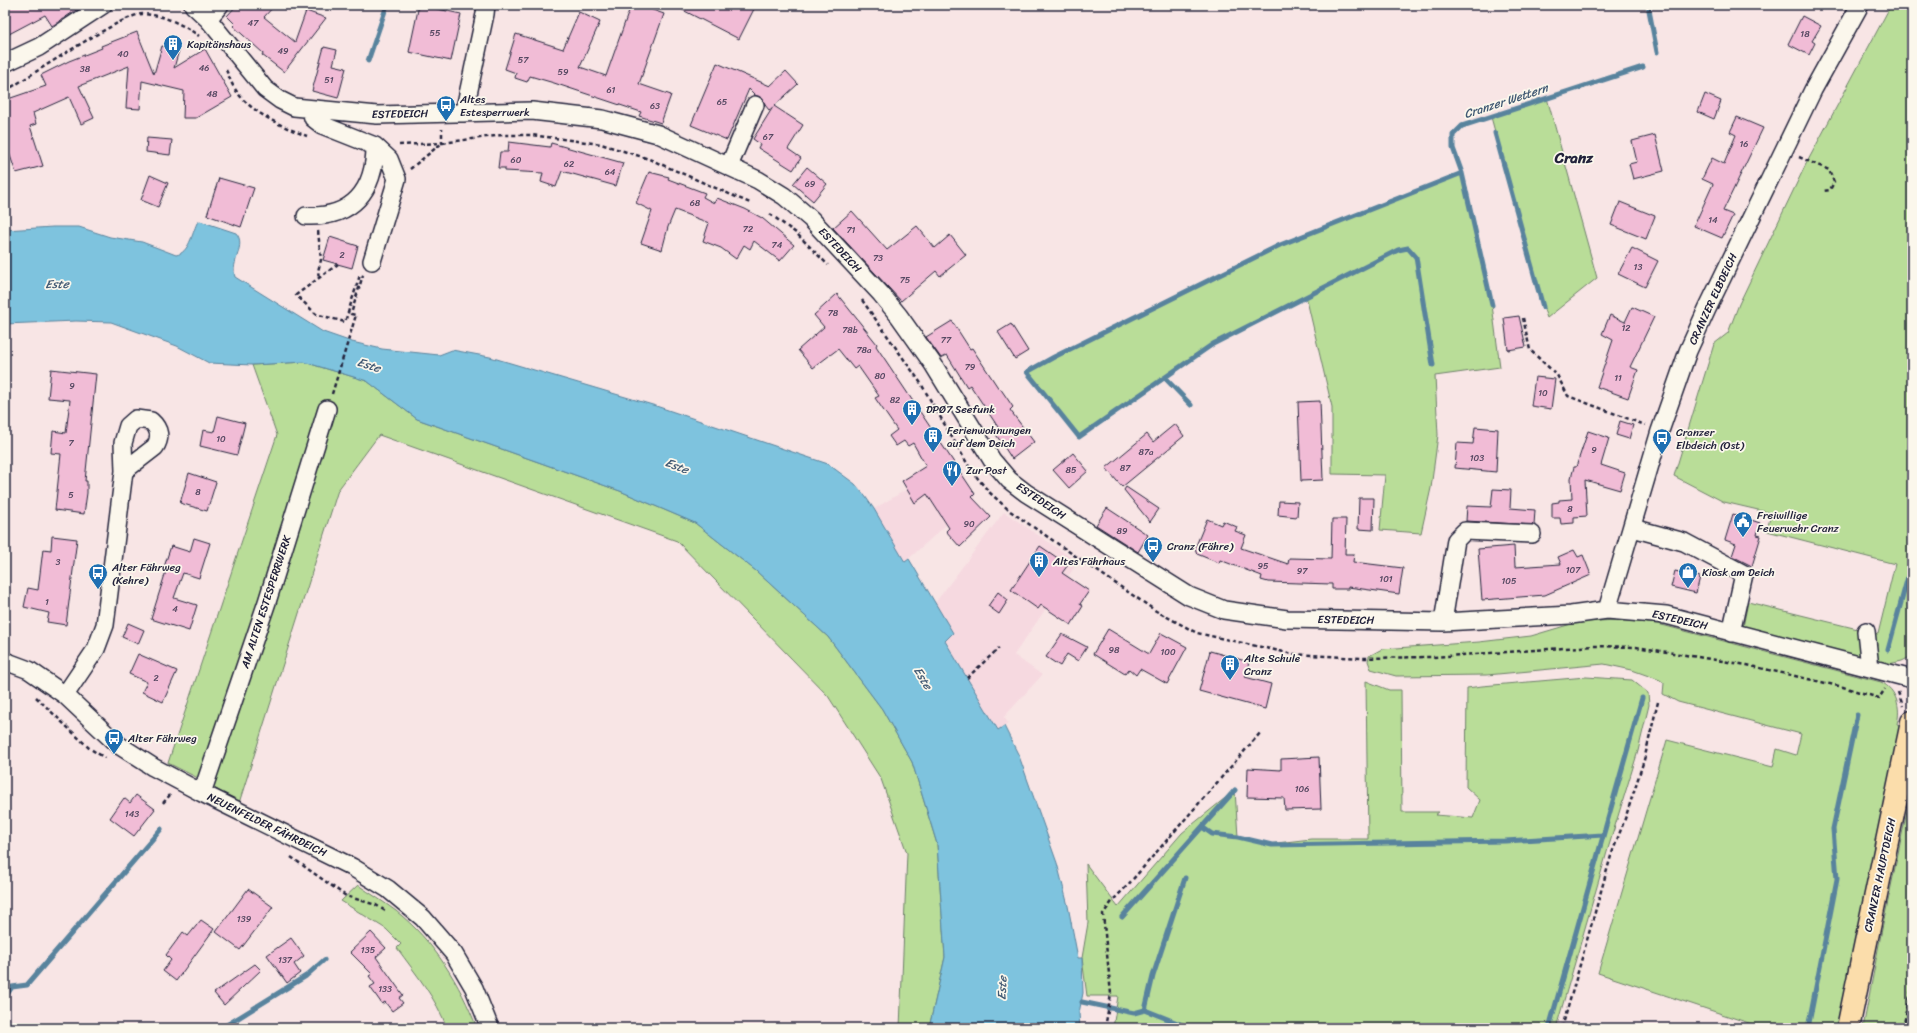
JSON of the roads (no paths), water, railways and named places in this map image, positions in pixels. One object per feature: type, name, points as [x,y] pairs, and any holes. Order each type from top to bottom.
[{"type":"main road","name":"CRANZER HAUPTDEICH","points":[[1848,1028],[1912,722]]},
{"type":"street","points":[[5,62],[39,47],[103,5]]},
{"type":"street","name":"ESTEDEICH","points":[[193,5],[208,19],[265,89],[280,100],[294,107],[311,110],[377,115],[532,111],[602,119],[658,134],[758,180],[784,196],[811,219],[881,294],[899,316],[933,364],[992,460],[1009,480],[1026,493],[1189,596],[1224,610],[1287,619],[1443,622],[1571,615],[1607,610],[1666,615],[1912,679]]},
{"type":"street","points":[[208,19],[220,5]]},
{"type":"street","points":[[464,112],[486,5]]},
{"type":"street","name":"CRANZER ELBDEICH","points":[[1607,610],[1633,528],[1660,431],[1688,351],[1813,90],[1860,5]]},
{"type":"street","points":[[729,166],[755,104]]},
{"type":"street","points":[[311,110],[313,118],[322,125],[375,146],[388,159],[397,179],[372,261]]},
{"type":"street","points":[[311,216],[339,212],[350,205],[363,193],[372,176],[375,146]]},
{"type":"street","name":"AM ALTEN ESTESPERRWERK","points":[[202,793],[260,624],[327,409]]},
{"type":"street","points":[[65,695],[96,649],[104,625],[124,471]]},
{"type":"street","points":[[1633,528],[1684,542],[1744,574],[1731,633]]},
{"type":"street","points":[[1443,622],[1456,540],[1465,531],[1532,534]]},
{"type":"street","points":[[1866,631],[1870,668]]},
{"type":"street","name":"NEUENFELDER FÄHRDEICH","points":[[5,661],[29,670],[65,695],[117,744],[153,766],[202,793],[352,867],[388,889],[423,918],[454,954],[474,988],[490,1028]]},
{"type":"water","name":"Este","points":[[200,221],[236,233],[240,243],[234,271],[235,277],[323,332],[352,342],[382,349],[439,355],[452,350],[490,357],[656,406],[828,464],[855,484],[874,509],[905,562],[909,559],[953,633],[945,641],[998,730],[1004,726],[1019,756],[1057,863],[1068,906],[1078,958],[1082,958],[1083,993],[1079,1013],[1080,1028],[929,1028],[945,957],[937,844],[912,762],[882,709],[828,637],[756,571],[695,523],[620,491],[417,419],[367,381],[304,362],[252,365],[209,363],[177,346],[111,322],[76,321],[5,324],[5,230],[79,227],[110,237],[142,242],[176,255],[180,254],[187,247],[197,223]]},
{"type":"waterway","points":[[368,61],[387,5]]},
{"type":"waterway","name":"Cranzer Wettern","points":[[1648,5],[1657,52]]},
{"type":"waterway","name":"Cranzer Wettern","points":[[1492,305],[1462,173],[1453,148],[1453,135],[1462,126],[1643,67]]},
{"type":"waterway","points":[[1495,133],[1543,307]]},
{"type":"waterway","points":[[1433,365],[1416,257],[1408,248],[1398,250],[1213,344],[1079,437],[1027,372],[1054,357],[1280,245],[1462,173]]},
{"type":"waterway","points":[[1165,378],[1191,405]]},
{"type":"waterway","points":[[1888,650],[1912,562]]},
{"type":"waterway","points":[[1549,1028],[1642,698]]},
{"type":"waterway","points":[[1808,1028],[1837,879],[1833,829],[1857,715]]},
{"type":"waterway","points":[[1202,827],[1235,790]]},
{"type":"waterway","points":[[1122,917],[1202,827],[1212,834],[1238,837],[1272,845],[1505,841],[1603,835]]},
{"type":"waterway","points":[[5,997],[12,987],[27,985],[161,829]]},
{"type":"waterway","points":[[1145,1010],[1153,976],[1185,878]]},
{"type":"waterway","points":[[222,1028],[306,976],[324,960]]},
{"type":"waterway","points":[[1082,1002],[1134,1013],[1145,1010],[1190,1028]]},
{"type":"place","name":"Kapitänshaus","points":[[173,61]]},
{"type":"place","name":"Altes Estesperrwerk","points":[[446,122]]},
{"type":"place","name":"DPØ7 Seefunk","points":[[912,426]]},
{"type":"place","name":"Ferienwohnungen auf dem Deich","points":[[933,453]]},
{"type":"place","name":"Cranzer Elbdeich (Ost)","points":[[1662,455]]},
{"type":"place","name":"Zur Post","points":[[952,487]]},
{"type":"place","name":"Freiwillige Feuerwehr Cranz","points":[[1743,538]]},
{"type":"place","name":"Cranz (Fähre)","points":[[1153,563]]},
{"type":"place","name":"Altes Fährhaus","points":[[1039,578]]},
{"type":"place","name":"Kiosk am Deich","points":[[1688,589]]},
{"type":"place","name":"Alter Fährweg (Kehre)","points":[[98,590]]},
{"type":"place","name":"Alte Schule Cranz","points":[[1230,681]]},
{"type":"place","name":"Alter Fährweg","points":[[114,755]]},
{"type":"district","name":"Cranz","points":[[1574,158]]}]
